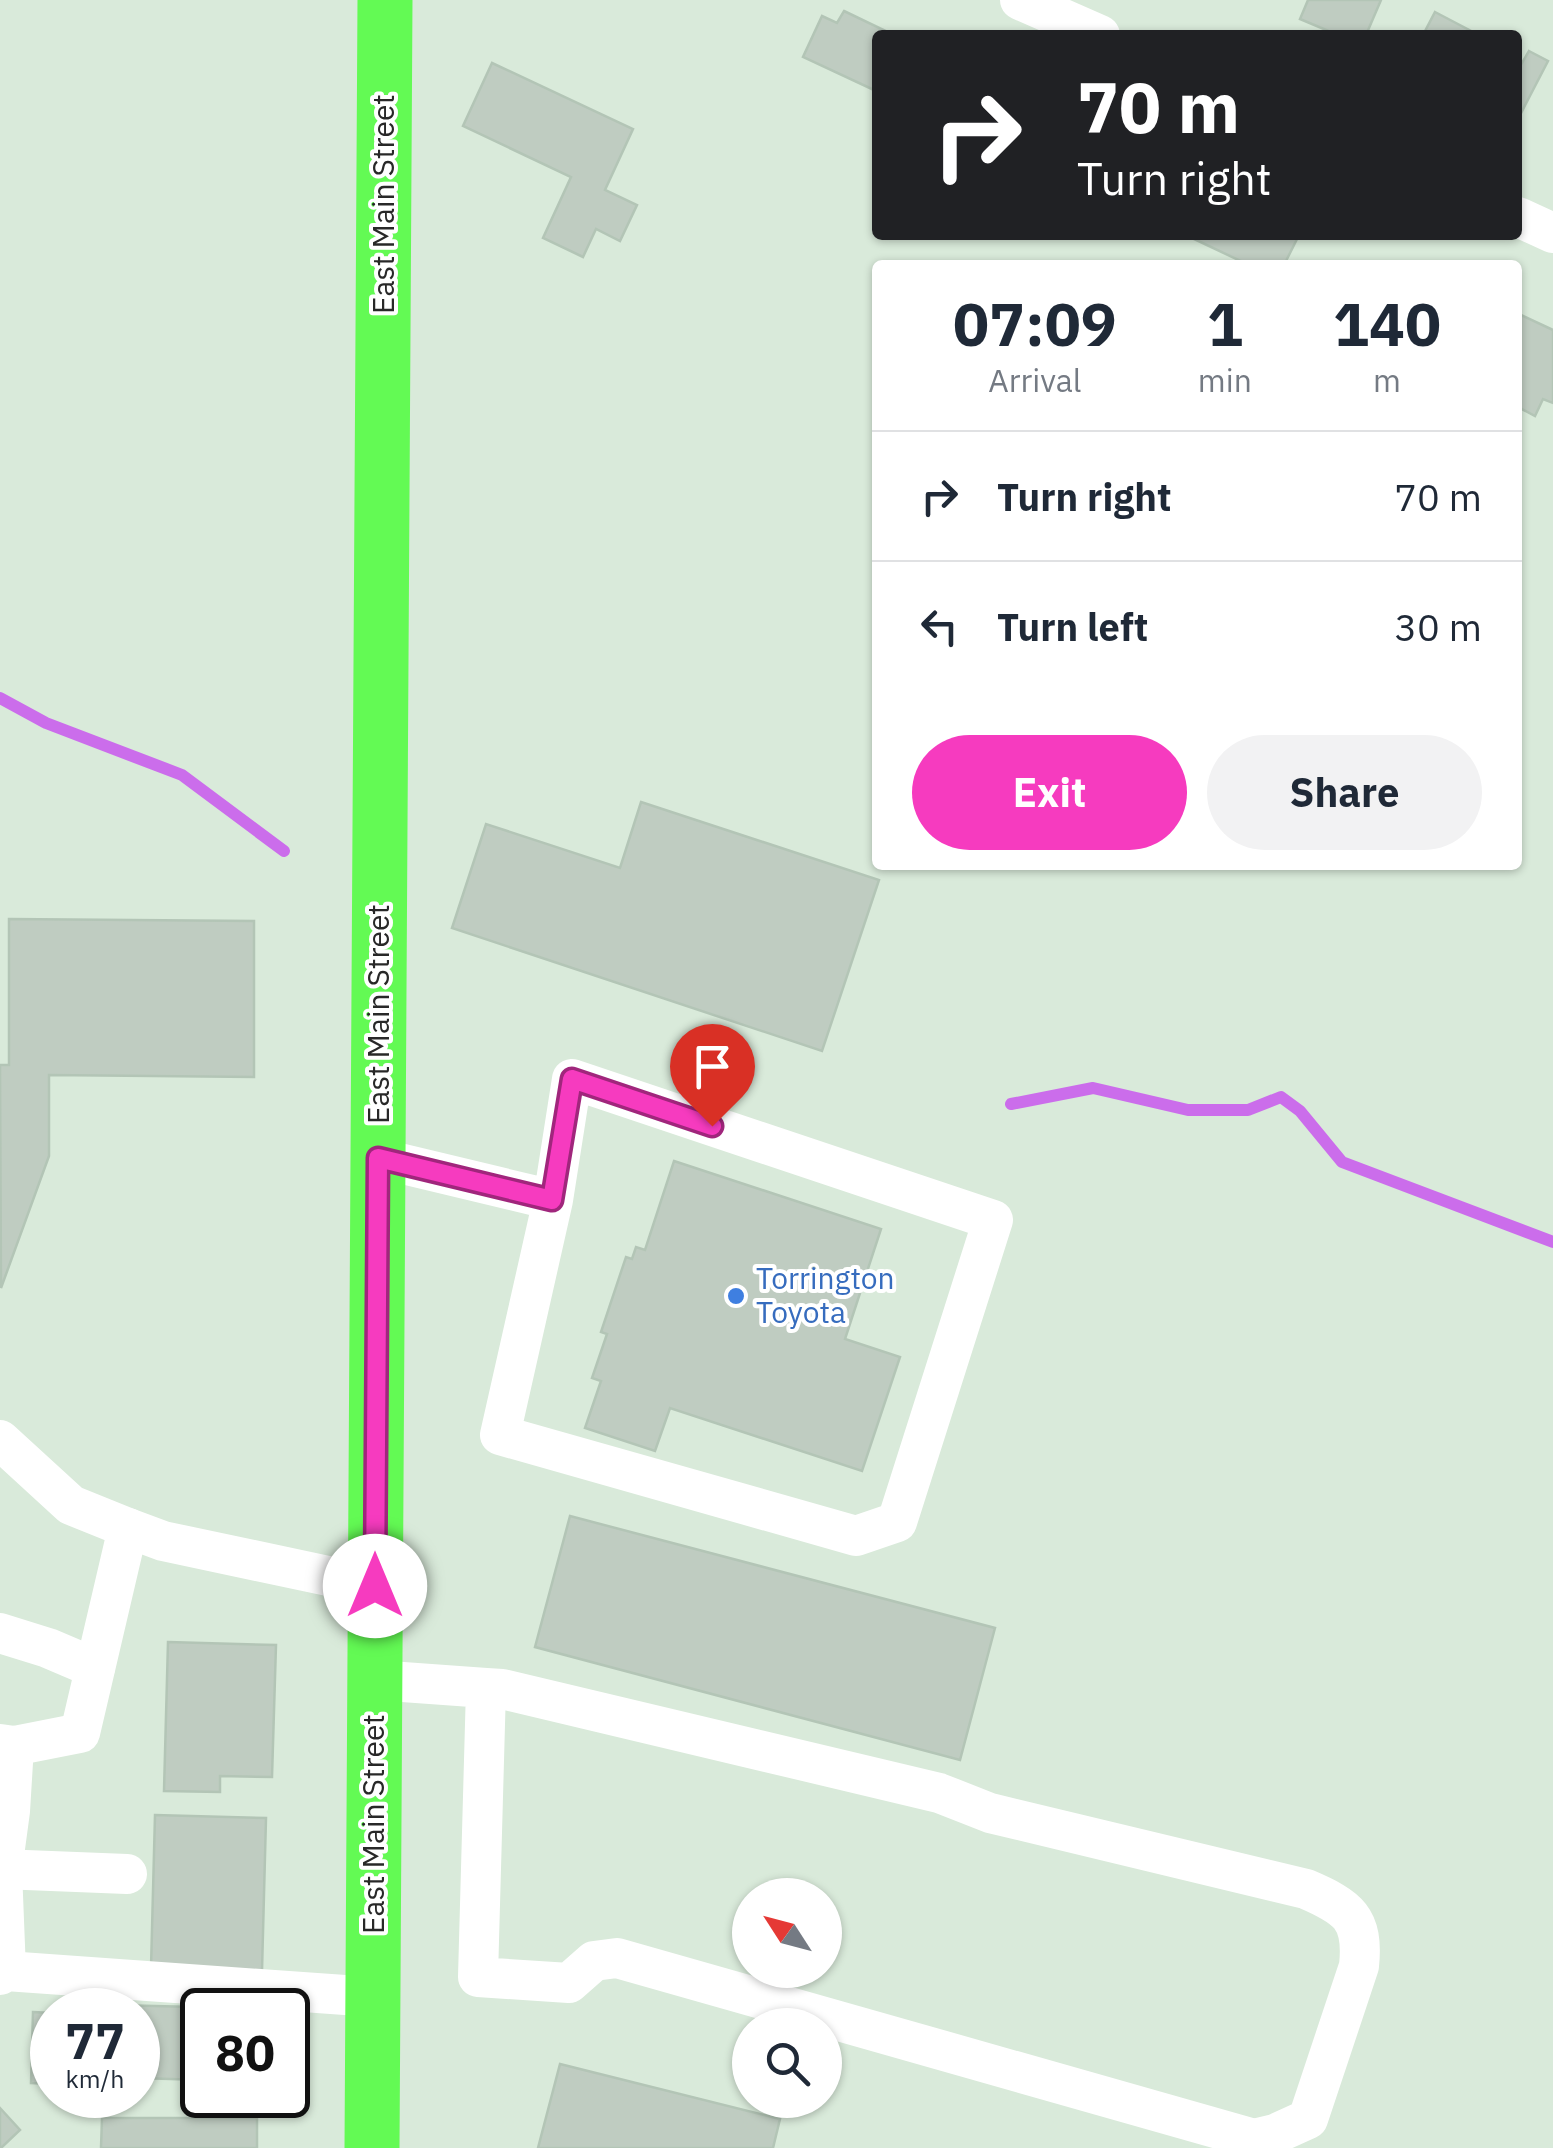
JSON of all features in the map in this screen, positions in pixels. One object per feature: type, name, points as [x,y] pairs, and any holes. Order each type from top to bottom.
[{"type":"highway","name":"East Main Street","points":[[372,2148],[385,0]]},
{"type":"street","points":[[1020,0],[1089,30]]},
{"type":"street","points":[[1522,219],[1553,232]]},
{"type":"street","points":[[572,1079],[993,1220],[897,1522],[856,1536],[500,1435],[552,1200],[572,1079]]},
{"type":"street","points":[[378,1158],[552,1200]]},
{"type":"street","points":[[0,1440],[72,1505],[128,1528],[162,1541],[375,1586]]},
{"type":"street","points":[[128,1528],[80,1734],[7,1745],[10,1811],[1,1869],[3,1973],[373,1997]]},
{"type":"street","points":[[0,1633],[95,1668]]},
{"type":"street","points":[[375,1680],[502,1689],[939,1793],[990,1813],[1306,1888],[1334,1901],[1358,1926],[1359,1966],[1308,2119],[1254,2139],[617,1958],[594,1961],[569,1983],[478,1977],[486,1688]]},
{"type":"street","points":[[1,1869],[127,1874]]},
{"type":"building","points":[[1308,0],[1381,0],[1368,30],[1326,30],[1300,19]]},
{"type":"building","points":[[844,11],[884,30],[872,30],[872,89],[803,57],[822,16],[837,23]]},
{"type":"building","points":[[1435,12],[1469,30],[1426,30]]},
{"type":"building","points":[[1529,51],[1548,61],[1522,111],[1522,63]]},
{"type":"building","points":[[492,63],[633,129],[605,190],[637,205],[620,241],[596,229],[583,257],[543,238],[571,177],[463,126]]},
{"type":"building","points":[[1196,240],[1296,240],[1286,260],[1238,260]]},
{"type":"building","points":[[1522,315],[1553,330],[1553,403],[1543,399],[1535,416],[1522,409]]},
{"type":"building","points":[[641,802],[879,880],[822,1051],[452,928],[486,824],[620,868]]},
{"type":"building","points":[[9,919],[254,921],[254,1077],[49,1075],[49,1156],[1,1288],[0,1065],[9,1065]]},
{"type":"building","name":"Torrington Toyota","points":[[674,1161],[881,1229],[845,1339],[900,1357],[862,1471],[670,1408],[655,1451],[585,1428],[601,1381],[592,1378],[607,1334],[601,1332],[626,1257],[632,1259],[636,1247],[645,1250]]},
{"type":"building","points":[[570,1516],[995,1628],[960,1760],[535,1647]]},
{"type":"building","points":[[168,1642],[276,1645],[272,1777],[220,1776],[220,1792],[164,1791]]},
{"type":"building","points":[[155,1815],[266,1818],[262,1971],[151,1968]]},
{"type":"building","points":[[160,2006],[180,2007],[180,2079],[160,2079]]},
{"type":"building","points":[[560,2064],[732,2107],[732,2118],[780,2119],[773,2148],[538,2148]]},
{"type":"building","points":[[0,2108],[20,2130],[1,2148],[0,2148]]},
{"type":"building","points":[[102,2118],[257,2118],[257,2148],[101,2148]]},
{"type":"waterway","points":[[0,698],[46,723],[182,775],[284,851]]},
{"type":"waterway","points":[[1011,1104],[1093,1088],[1188,1110],[1248,1110],[1281,1097],[1300,1111],[1342,1162],[1553,1242]]},
{"type":"place","name":"Torrington Toyota","points":[[736,1296]]},
{"type":"route","points":[[375,1586],[378,1158],[552,1200],[572,1079],[712,1126]]}]
